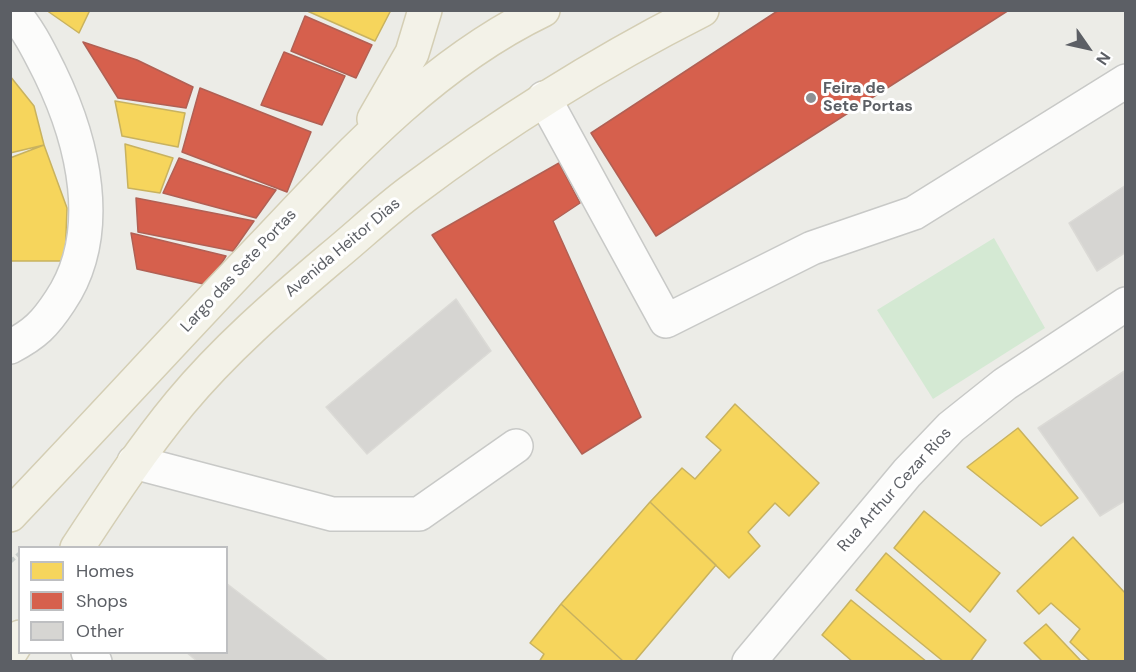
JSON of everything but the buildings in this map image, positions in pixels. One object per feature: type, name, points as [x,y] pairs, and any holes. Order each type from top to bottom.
[{"type":"main road","points":[[358,147],[412,53],[425,10]]},
{"type":"main road","name":"Largo das Sete Portas","points":[[10,515],[203,308],[358,147],[427,84],[483,44],[543,10]]},
{"type":"main road","points":[[647,10],[689,17]]},
{"type":"main road","name":"Avenida Heitor Dias","points":[[78,546],[135,462],[180,403],[226,352],[279,302],[408,194],[473,146],[544,98],[689,17]]},
{"type":"main road","points":[[10,653],[18,640]]},
{"type":"street","points":[[10,347],[34,334],[69,288],[81,257],[86,227],[85,188],[76,143],[62,98],[41,54],[11,10]]},
{"type":"street","points":[[544,98],[666,321],[812,248],[914,213],[1125,81]]},
{"type":"street","name":"Rua Arthur Cezar Rios","points":[[749,662],[892,490],[951,427],[1005,384],[1125,304]]},
{"type":"street","points":[[135,462],[332,514],[419,514],[516,446]]},
{"type":"green space","points":[[994,238],[1045,328],[933,399],[877,310]]},
{"type":"place","name":"Feira de Sete Portas","points":[[811,98]]}]
